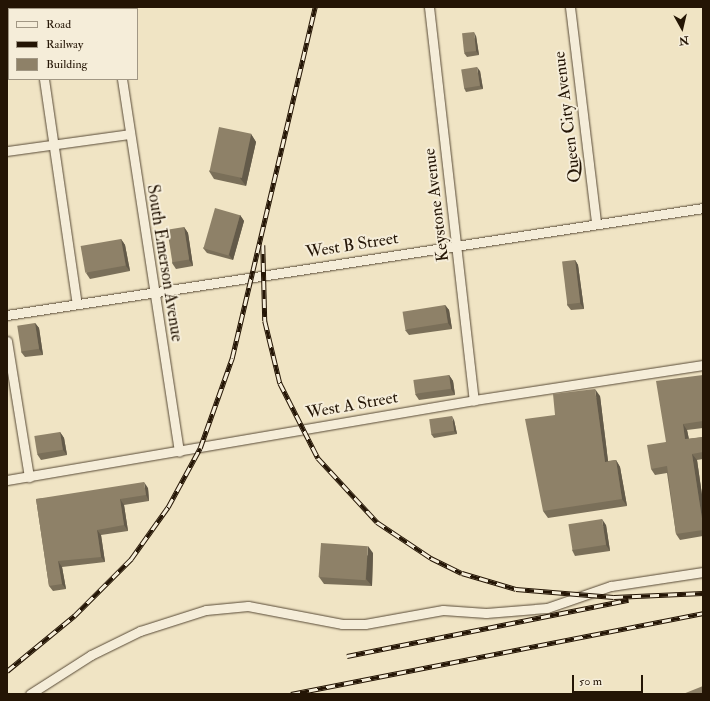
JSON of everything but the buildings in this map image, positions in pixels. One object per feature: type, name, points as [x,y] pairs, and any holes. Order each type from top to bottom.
[{"type":"street","name":"Keystone Avenue","points":[[429,7],[474,400]]},
{"type":"street","name":"Queen City Avenue","points":[[570,7],[596,223]]},
{"type":"street","points":[[44,80],[77,304]]},
{"type":"street","name":"South Emerson Avenue","points":[[122,80],[153,293],[179,452]]},
{"type":"street","points":[[7,151],[130,134]]},
{"type":"street","name":"West B Street","points":[[7,315],[456,244],[703,208]]},
{"type":"street","points":[[7,341],[29,477]]},
{"type":"street","name":"West A Street","points":[[7,480],[179,452],[474,400],[703,365]]},
{"type":"street","points":[[30,694],[91,655],[140,631],[206,610],[248,606],[342,624],[365,624],[443,610],[486,613],[547,608],[610,586],[703,572]]},
{"type":"railway","points":[[7,671],[74,616],[131,559],[168,507],[200,448],[232,358],[315,7]]},
{"type":"railway","points":[[263,245],[265,321],[280,383],[318,458],[377,522],[431,558],[462,573],[516,589],[614,597],[703,593]]},
{"type":"railway","points":[[347,656],[628,600]]},
{"type":"railway","points":[[291,694],[703,613]]}]
